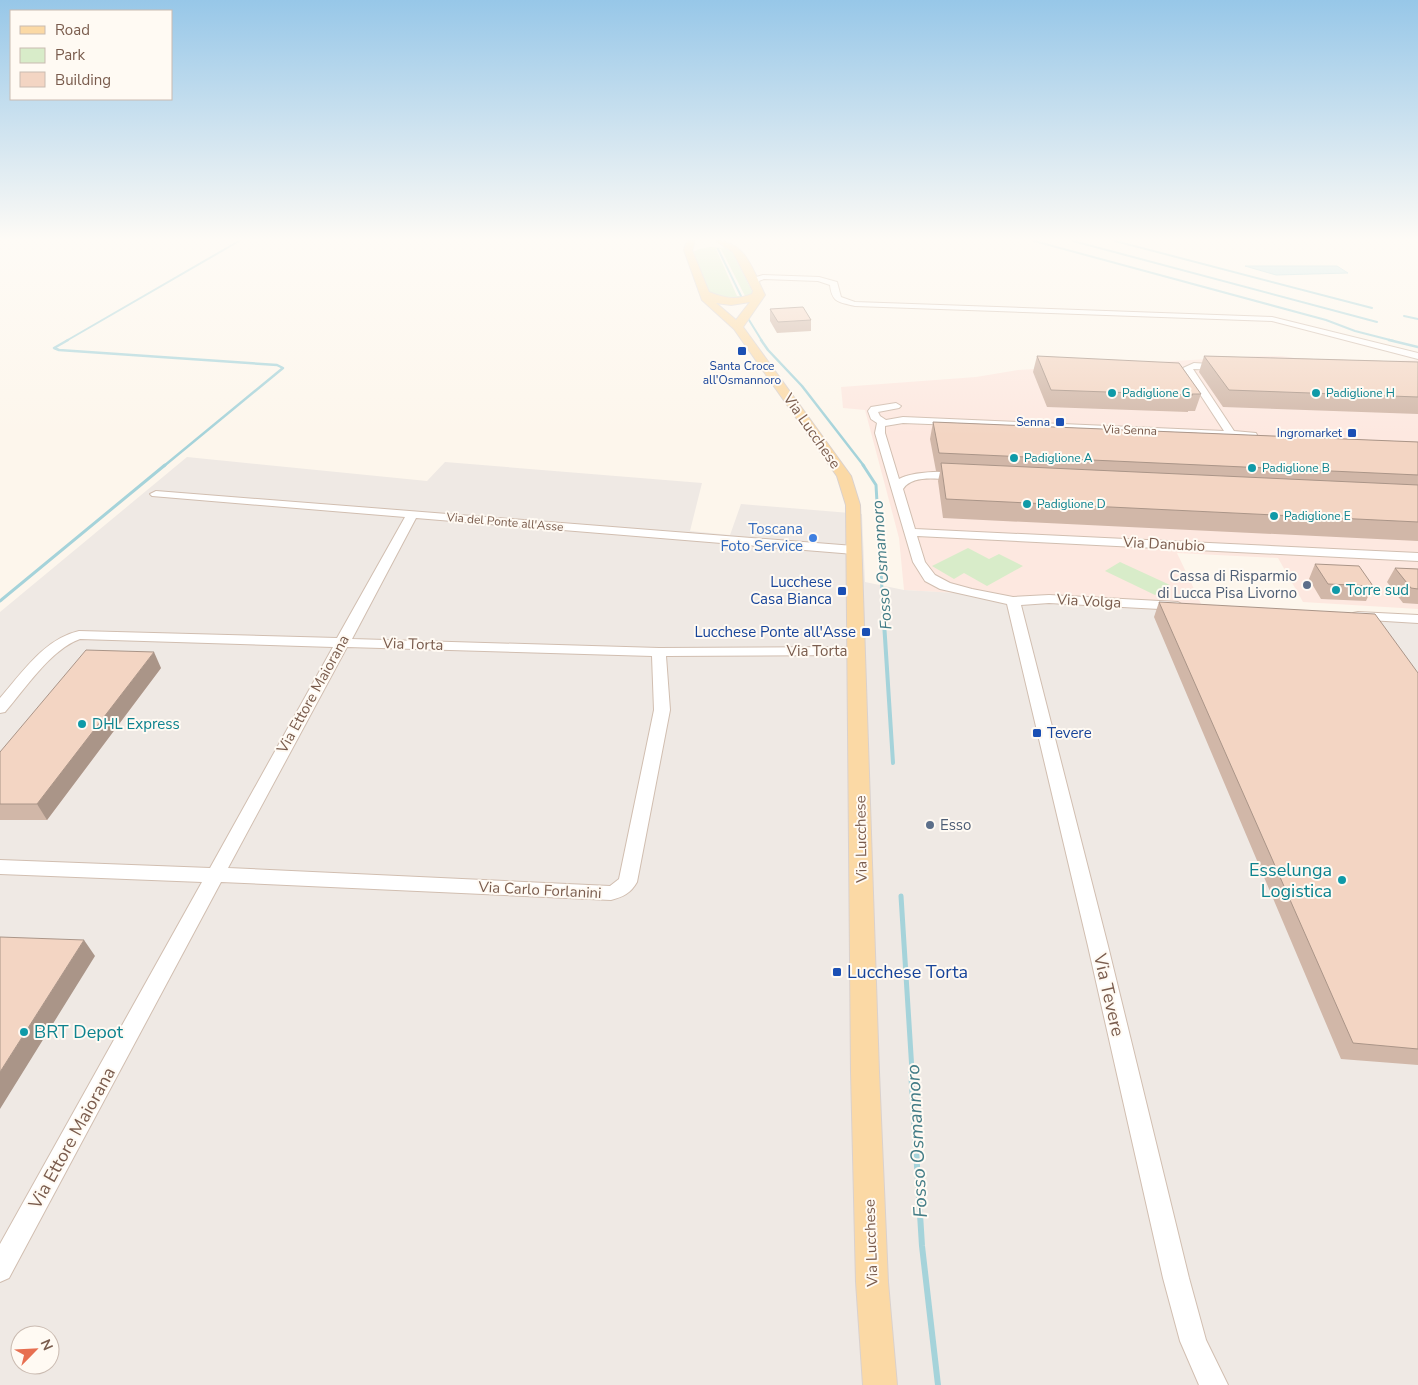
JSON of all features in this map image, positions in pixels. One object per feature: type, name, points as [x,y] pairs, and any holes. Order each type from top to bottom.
[{"type":"main road","name":"Via Lucchese","points":[[713,306],[738,327],[844,476],[850,488],[854,550],[864,1072],[872,1282],[880,1385]]},
{"type":"main road","points":[[738,327],[752,306]]},
{"type":"street","points":[[909,306],[1272,319],[1418,356]]},
{"type":"street","points":[[1228,367],[1194,366],[1188,368],[1231,434]]},
{"type":"street","points":[[884,423],[875,417],[873,411],[881,406],[896,406]]},
{"type":"street","name":"Via Senna","points":[[884,423],[903,420],[1263,436]]},
{"type":"street","name":"Via Volga","points":[[884,423],[879,428],[897,489],[920,562],[930,578],[945,586],[1013,601],[1049,598],[1187,606]]},
{"type":"street","points":[[889,462],[905,472],[931,476],[970,478]]},
{"type":"street","points":[[897,489],[899,484],[907,479],[931,476]]},
{"type":"street","name":"Via del Ponte all'Asse","points":[[156,494],[854,550]]},
{"type":"street","name":"Via Ettore Maiorana","points":[[0,1269],[412,515]]},
{"type":"street","name":"Via Danubio","points":[[910,532],[1418,557]]},
{"type":"street","name":"Via Tevere","points":[[1013,601],[1098,946],[1176,1278],[1193,1340],[1205,1370],[1214,1385]]},
{"type":"street","points":[[1341,615],[1418,619]]},
{"type":"street","name":"Via Torta","points":[[0,708],[56,646],[74,636],[659,652],[856,651]]},
{"type":"street","name":"Via Carlo Forlanini","points":[[215,875],[611,893],[621,889],[628,882],[662,710],[659,652]]},
{"type":"street","points":[[0,867],[215,875]]},
{"type":"shaded area","points":[[1282,356],[1327,363],[1418,360],[1418,609],[1303,602],[1278,558],[1177,553],[1203,608],[904,590],[899,538],[865,410],[843,408],[841,387],[976,377],[1018,370]]},
{"type":"shaded area","points":[[187,457],[427,481],[445,462],[702,483],[690,531],[730,535],[741,504],[862,514],[865,582],[904,590],[1418,619],[1418,1385],[0,1385],[0,612]]},
{"type":"green space","points":[[968,548],[989,559],[999,554],[1023,566],[987,586],[964,573],[954,579],[932,566]]},
{"type":"green space","points":[[1120,562],[1170,585],[1155,595],[1105,571]]},
{"type":"building","points":[[803,307],[811,320],[778,322],[770,309]]},
{"type":"building","points":[[1037,356],[1179,363],[1201,394],[1051,390]]},
{"type":"building","points":[[1204,356],[1418,362],[1418,397],[1229,390]]},
{"type":"building","points":[[933,422],[1418,442],[1418,475],[939,453]]},
{"type":"building","points":[[941,463],[1418,485],[1418,522],[946,499]]},
{"type":"building","points":[[1315,564],[1359,566],[1373,586],[1328,584]]},
{"type":"building","points":[[1395,568],[1418,569],[1418,589],[1411,588]]},
{"type":"building","name":"Esselunga Logistica","points":[[1159,602],[1375,614],[1418,673],[1418,1049],[1353,1043]]},
{"type":"building","name":"DHL Express","points":[[86,650],[154,652],[37,804],[0,804],[0,752]]},
{"type":"building","points":[[0,937],[84,940],[0,1072]]},
{"type":"waterway","points":[[66,341],[127,306]]},
{"type":"waterway","points":[[1273,306],[1394,341]]},
{"type":"waterway","points":[[1316,306],[1377,322]]},
{"type":"waterway","points":[[1363,306],[1372,308]]},
{"type":"waterway","points":[[1404,316],[1418,319]]},
{"type":"waterway","name":"Fosso Osmannoro","points":[[749,320],[762,341]]},
{"type":"waterway","points":[[68,340],[54,348],[59,350],[277,365],[283,368],[164,466]]},
{"type":"waterway","name":"Fosso Osmannoro","points":[[761,340],[802,386],[864,466]]},
{"type":"waterway","points":[[1389,340],[1418,347]]},
{"type":"waterway","points":[[0,601],[165,465]]},
{"type":"waterway","name":"Fosso Osmannoro","points":[[863,465],[876,485],[884,624]]},
{"type":"waterway","name":"Fosso Osmannoro","points":[[884,622],[893,763]]},
{"type":"waterway","name":"Fosso Osmannoro","points":[[901,896],[912,1071]]},
{"type":"waterway","name":"Fosso Osmannoro","points":[[911,1070],[922,1246],[938,1385]]},
{"type":"place","name":"Santa Croce all'Osmannoro","points":[[742,351]]},
{"type":"place","name":"Padiglione G","points":[[1112,393]]},
{"type":"place","name":"Padiglione H","points":[[1316,393]]},
{"type":"place","name":"Senna","points":[[1060,422]]},
{"type":"place","name":"Ingromarket","points":[[1352,433]]},
{"type":"place","name":"Padiglione A","points":[[1014,458]]},
{"type":"place","name":"Padiglione B","points":[[1252,468]]},
{"type":"place","name":"Padiglione D","points":[[1027,504]]},
{"type":"place","name":"Padiglione E","points":[[1274,516]]},
{"type":"place","name":"Toscana Foto Service","points":[[813,538]]},
{"type":"place","name":"Cassa di Risparmio di Lucca Pisa Livorno","points":[[1307,585]]},
{"type":"place","name":"Torre sud","points":[[1336,590]]},
{"type":"place","name":"Lucchese Casa Bianca","points":[[842,591]]},
{"type":"place","name":"Lucchese Ponte all'Asse","points":[[866,632]]},
{"type":"place","name":"DHL Express","points":[[82,724]]},
{"type":"place","name":"Tevere","points":[[1037,733]]},
{"type":"place","name":"Esso","points":[[930,825]]},
{"type":"place","name":"Esselunga Logistica","points":[[1342,880]]},
{"type":"place","name":"Lucchese Torta","points":[[837,972]]},
{"type":"place","name":"BRT Depot","points":[[24,1032]]}]
